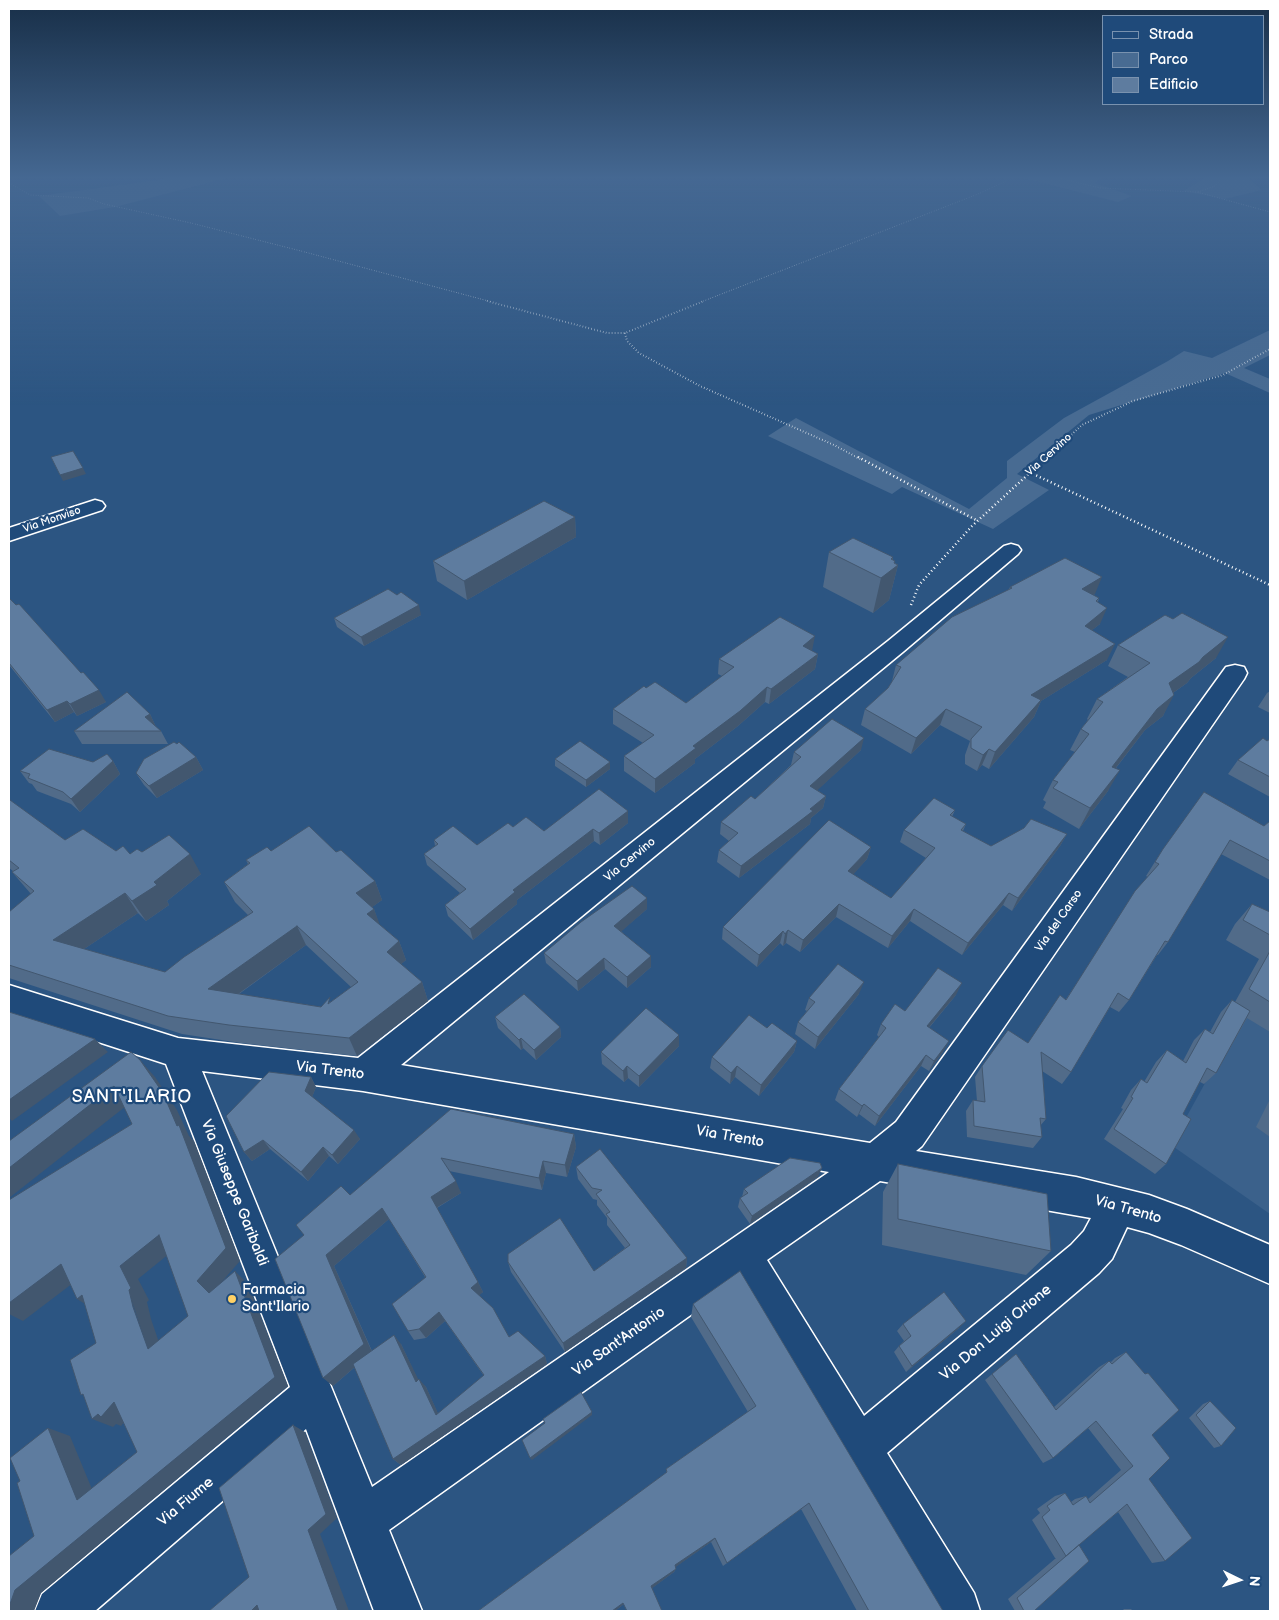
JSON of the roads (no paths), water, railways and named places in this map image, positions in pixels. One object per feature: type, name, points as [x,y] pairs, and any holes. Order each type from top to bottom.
[{"type":"street","name":"Via Monviso","points":[[9,535],[95,506]]},
{"type":"street","name":"Via Cervino","points":[[363,1075],[896,646],[1011,550]]},
{"type":"street","name":"Via del Carso","points":[[875,1162],[909,1134],[1235,673]]},
{"type":"street","points":[[9,999],[164,1048]]},
{"type":"street","name":"Via Trento","points":[[164,1048],[363,1075],[1112,1204],[1149,1214],[1187,1228],[1270,1265]]},
{"type":"street","points":[[119,1067],[164,1048]]},
{"type":"street","name":"Via Giuseppe Garibaldi","points":[[164,1048],[314,1394],[398,1611]]},
{"type":"street","name":"Via Sant'Antonio","points":[[363,1522],[875,1162]]},
{"type":"street","name":"Via Don Luigi Orione","points":[[859,1448],[1086,1259],[1098,1245],[1109,1225],[1112,1204]]},
{"type":"street","points":[[742,1255],[957,1610]]},
{"type":"street","name":"Via Fiume","points":[[59,1611],[314,1394]]},
{"type":"place","name":"Farmacia Sant'Ilario","points":[[232,1299]]},
{"type":"district","name":"SANT'ILARIO","points":[[132,1097]]}]
